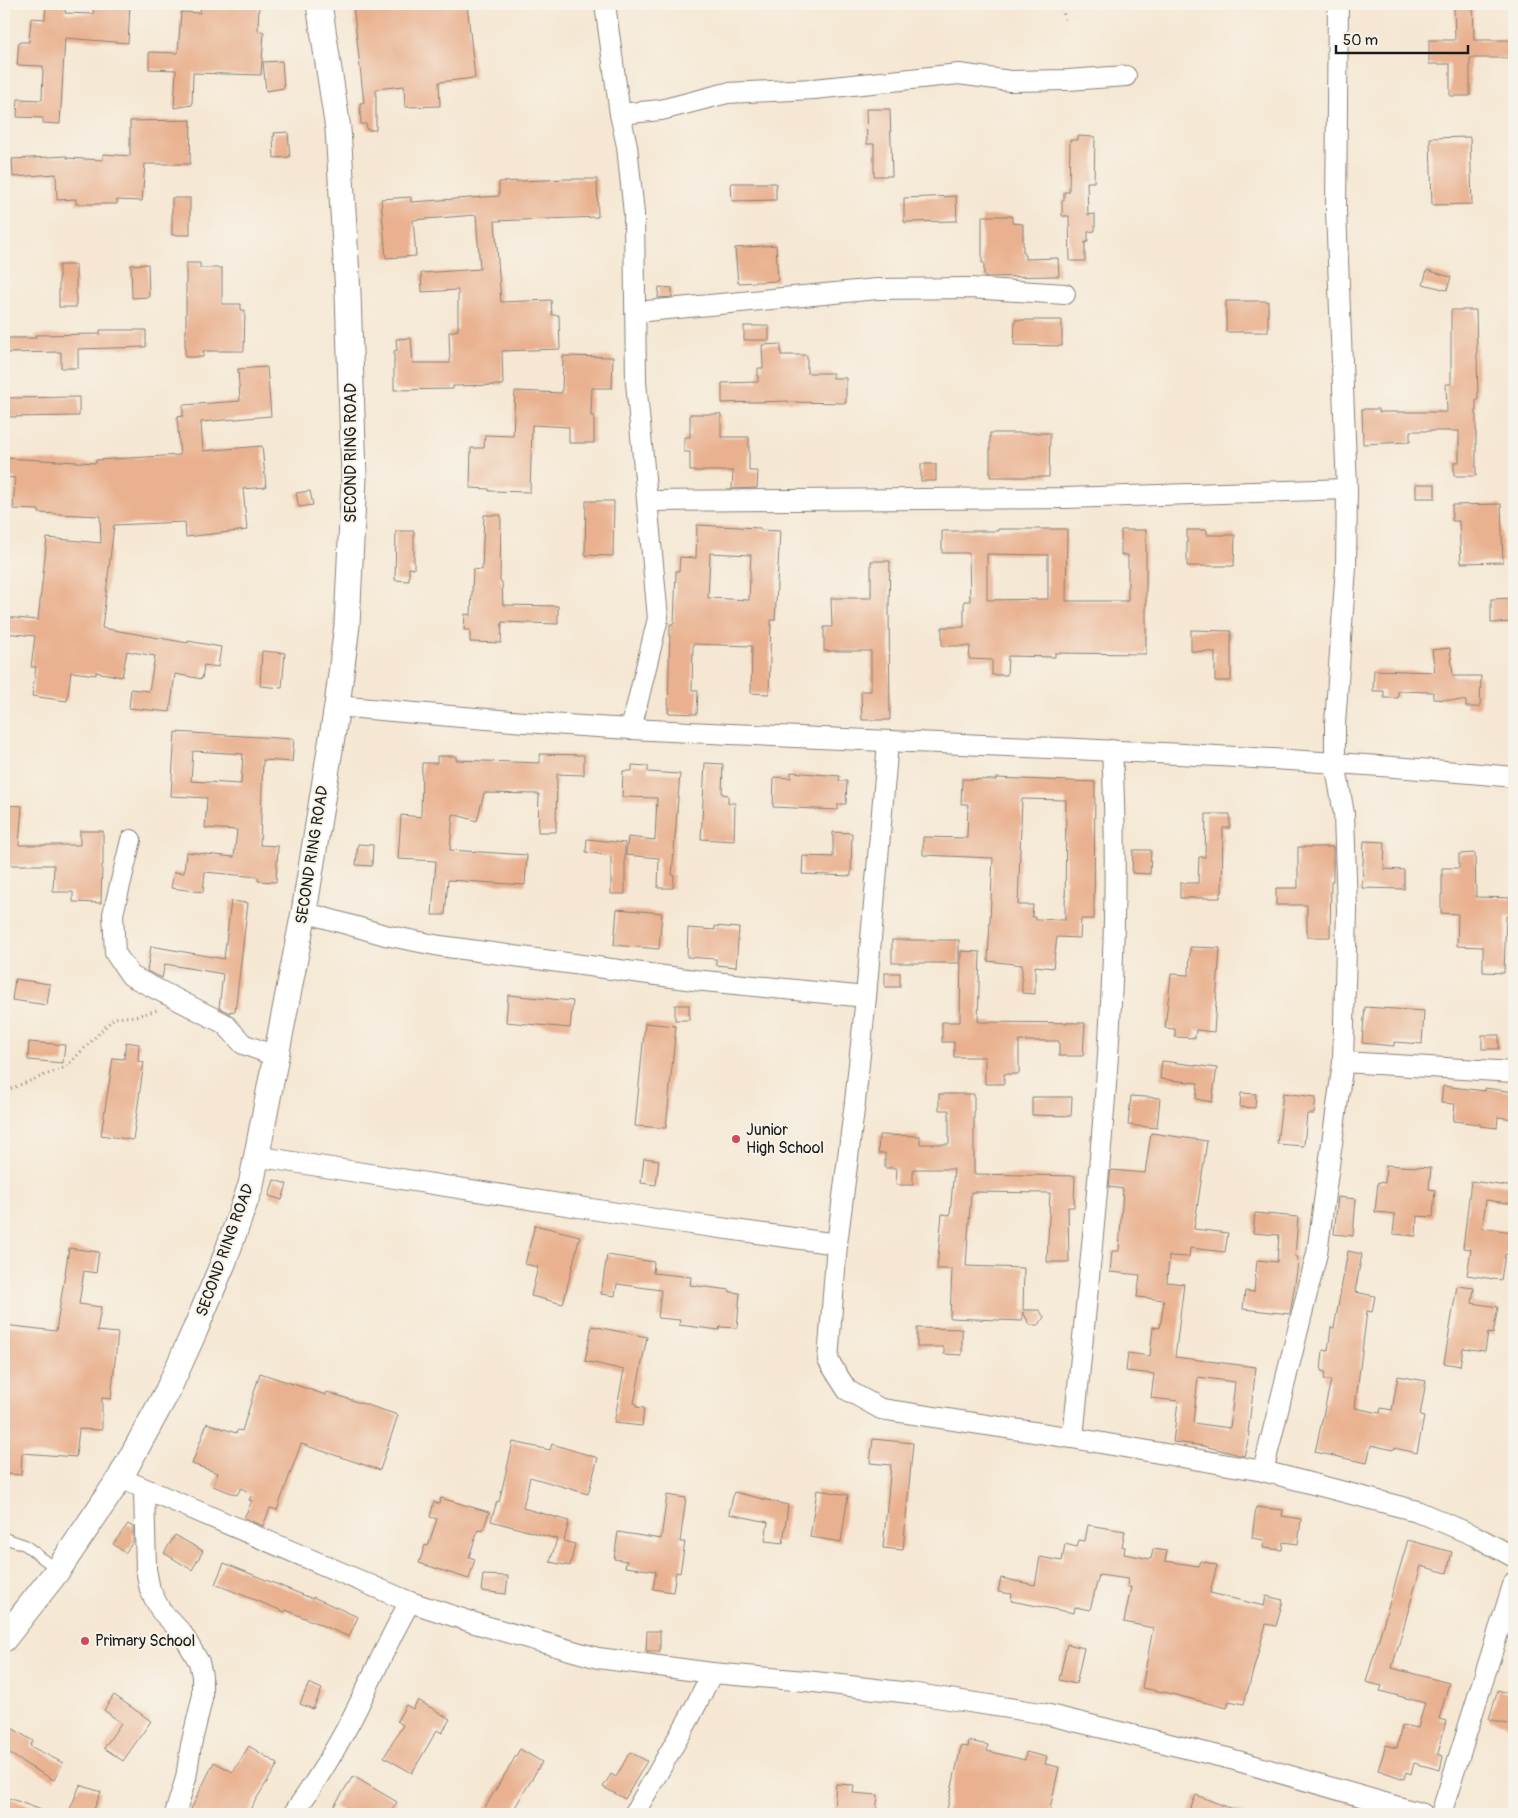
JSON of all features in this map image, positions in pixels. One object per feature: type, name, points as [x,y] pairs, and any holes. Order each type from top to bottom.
[{"type":"street","name":"SECOND RING ROAD","points":[[4,1639],[58,1570],[120,1478],[167,1392],[195,1330],[241,1216],[250,1185],[304,912],[337,706],[347,625],[354,477],[348,293],[338,129],[319,4]]},
{"type":"street","points":[[605,4],[620,114],[627,146],[634,214],[636,382],[658,618],[631,729]]},
{"type":"street","points":[[1263,1471],[1317,1253],[1344,1062],[1347,901],[1344,814],[1335,762],[1335,724],[1346,568],[1347,489],[1336,210],[1338,4]]},
{"type":"street","points":[[620,114],[661,110],[727,93],[814,89],[959,74],[1010,81],[1126,76]]},
{"type":"street","points":[[636,312],[877,289],[970,288],[1065,294]]},
{"type":"street","points":[[648,501],[1065,498],[1347,489]]},
{"type":"street","points":[[337,706],[631,729],[888,742],[1112,750],[1335,762],[1514,777]]},
{"type":"street","points":[[888,742],[866,997],[837,1244],[828,1360],[847,1390],[881,1409],[1073,1438],[1263,1471],[1417,1511],[1475,1536],[1514,1556]]},
{"type":"street","points":[[1073,1438],[1110,1037],[1115,900],[1115,810],[1112,750]]},
{"type":"street","points":[[131,840],[113,914],[115,953],[131,976],[225,1024],[243,1044],[275,1056]]},
{"type":"street","points":[[304,912],[385,935],[440,946],[694,980],[866,997]]},
{"type":"street","points":[[1344,1062],[1514,1072]]},
{"type":"street","points":[[256,1156],[655,1219],[837,1244]]},
{"type":"street","points":[[120,1478],[410,1602],[478,1624],[598,1658],[712,1673],[910,1693],[1041,1713],[1231,1759],[1423,1814]]},
{"type":"street","points":[[144,1489],[146,1569],[150,1590],[161,1611],[182,1633],[198,1662],[202,1676],[202,1699],[186,1778],[175,1814]]},
{"type":"street","points":[[1441,1814],[1514,1582]]},
{"type":"street","points":[[293,1814],[350,1722],[390,1638],[410,1602]]},
{"type":"street","points":[[634,1814],[690,1717],[712,1673]]},
{"type":"lane","points":[[4,1538],[25,1545],[58,1570]]},
{"type":"path","points":[[1061,4],[1065,19]]},
{"type":"path","points":[[4,1095],[7,1090],[66,1067],[114,1018],[137,1016],[182,1002]]},
{"type":"building","points":[[46,4],[66,4],[65,13],[93,14],[94,4],[130,4],[128,43],[65,38],[60,124],[43,123],[43,118],[17,117],[18,99],[42,100],[43,66],[17,65],[19,42],[29,42],[31,18],[45,19]]},
{"type":"building","points":[[201,4],[259,4],[258,31],[264,32],[261,75],[193,73],[192,105],[174,108],[176,70],[149,69],[149,52],[178,53],[181,12],[200,13]]},
{"type":"building","points":[[353,4],[467,4],[475,78],[439,82],[440,106],[405,107],[404,86],[376,89],[376,130],[367,130],[366,124],[361,124],[360,103],[364,103]]},
{"type":"building","points":[[1454,4],[1473,4],[1474,40],[1514,40],[1514,58],[1470,58],[1470,96],[1450,96],[1450,64],[1429,64],[1429,40],[1455,40]]},
{"type":"building","points":[[282,61],[284,88],[266,91],[263,62]]},
{"type":"building","points":[[866,109],[890,109],[892,176],[874,176],[874,144],[867,144]]},
{"type":"building","points":[[191,120],[190,164],[145,164],[142,201],[117,200],[117,204],[76,204],[76,199],[57,200],[56,174],[13,177],[12,159],[67,156],[67,158],[103,160],[103,154],[130,156],[130,121]]},
{"type":"building","points":[[288,132],[290,157],[274,158],[274,133]]},
{"type":"building","points":[[1078,136],[1095,137],[1094,182],[1087,182],[1088,215],[1095,214],[1095,231],[1088,232],[1088,242],[1085,242],[1085,261],[1070,261],[1069,216],[1062,216],[1062,200],[1064,200],[1064,192],[1069,192],[1070,140],[1078,140]]},
{"type":"building","points":[[1470,137],[1472,204],[1432,205],[1430,138]]},
{"type":"building","points":[[597,179],[598,217],[495,221],[501,302],[551,300],[552,315],[559,315],[560,349],[502,351],[503,385],[453,386],[453,389],[394,390],[394,351],[397,350],[396,339],[411,338],[413,363],[450,363],[449,332],[458,330],[458,290],[422,292],[421,273],[480,269],[476,215],[413,220],[416,256],[386,258],[381,199],[411,197],[411,202],[499,196],[499,182]]},
{"type":"building","points":[[731,183],[776,183],[776,200],[732,201]]},
{"type":"building","points":[[956,196],[957,221],[904,222],[904,198]]},
{"type":"building","points":[[172,198],[190,198],[190,235],[172,235]]},
{"type":"building","points":[[982,216],[1012,216],[1012,223],[1023,224],[1023,252],[1025,252],[1025,259],[1058,258],[1059,276],[984,277],[984,263],[982,263]]},
{"type":"building","points":[[776,245],[778,281],[738,283],[735,248]]},
{"type":"building","points":[[186,263],[200,263],[200,268],[222,268],[222,304],[241,304],[241,310],[245,310],[244,351],[203,351],[203,357],[185,357]]},
{"type":"building","points":[[148,264],[149,297],[132,298],[131,265]]},
{"type":"building","points":[[59,265],[76,265],[76,307],[59,307]]},
{"type":"building","points":[[1427,270],[1451,277],[1447,290],[1423,284]]},
{"type":"building","points":[[659,287],[672,288],[672,297],[658,298]]},
{"type":"building","points":[[1226,301],[1268,301],[1268,332],[1226,332]]},
{"type":"building","points":[[1451,310],[1476,310],[1478,400],[1476,400],[1476,476],[1454,476],[1454,462],[1459,462],[1459,431],[1410,431],[1410,442],[1363,444],[1362,409],[1379,409],[1379,412],[1447,412],[1446,384],[1451,384]]},
{"type":"building","points":[[1015,320],[1062,320],[1062,346],[1014,345]]},
{"type":"building","points":[[744,326],[769,326],[769,340],[744,340]]},
{"type":"building","points":[[100,330],[146,330],[146,347],[78,349],[78,368],[61,368],[61,352],[4,353],[4,338],[36,338],[35,335],[100,334]]},
{"type":"building","points":[[781,344],[781,355],[807,355],[807,373],[833,373],[833,378],[846,378],[846,403],[788,401],[722,403],[722,383],[758,382],[758,368],[763,368],[762,345]]},
{"type":"building","points":[[563,356],[613,357],[612,388],[592,388],[591,416],[594,416],[594,443],[569,443],[569,427],[532,425],[530,492],[489,491],[489,489],[470,488],[471,448],[484,448],[485,435],[513,436],[515,391],[562,393]]},
{"type":"building","points":[[267,367],[271,416],[201,422],[203,451],[262,446],[266,487],[243,489],[247,530],[186,537],[185,522],[114,525],[102,628],[221,647],[218,667],[204,665],[202,679],[175,674],[170,712],[129,708],[131,689],[149,691],[155,656],[127,651],[122,677],[96,672],[96,675],[71,672],[67,701],[32,696],[36,667],[31,667],[35,636],[4,633],[4,617],[38,620],[47,538],[101,543],[100,516],[39,513],[39,510],[13,509],[15,478],[4,477],[4,458],[96,463],[96,460],[180,455],[177,417],[183,416],[183,405],[240,401],[238,369]]},
{"type":"building","points":[[79,397],[79,416],[4,417],[4,398]]},
{"type":"building","points":[[690,414],[721,414],[721,437],[749,437],[749,471],[758,471],[757,488],[732,489],[733,471],[690,471],[690,452],[684,452],[684,437],[690,437]]},
{"type":"building","points":[[990,433],[1050,433],[1049,477],[990,477]]},
{"type":"building","points":[[921,464],[936,464],[936,481],[921,481]]},
{"type":"building","points":[[1416,484],[1435,484],[1435,498],[1416,498]]},
{"type":"building","points":[[310,491],[313,505],[299,507],[296,493]]},
{"type":"building","points":[[586,501],[614,501],[613,556],[585,555]]},
{"type":"building","points":[[1501,504],[1503,562],[1461,563],[1459,521],[1452,521],[1452,505]]},
{"type":"building","points":[[484,515],[501,515],[500,581],[502,582],[503,605],[558,606],[558,624],[502,622],[501,643],[470,642],[470,630],[464,630],[465,614],[471,615],[473,569],[482,570]]},
{"type":"building","points":[[697,525],[760,528],[760,530],[780,531],[775,620],[771,620],[769,694],[751,693],[752,646],[693,644],[692,690],[698,691],[697,714],[668,713],[670,624],[674,624],[676,571],[679,571],[680,557],[696,558]],"holes":[[[710,553],[751,555],[749,600],[708,598]]]},
{"type":"building","points":[[998,529],[1067,529],[1066,601],[1128,601],[1128,555],[1121,555],[1121,530],[1146,530],[1146,654],[1055,653],[1055,657],[1008,656],[1007,675],[992,675],[992,660],[969,659],[970,646],[942,646],[942,627],[964,627],[964,601],[970,601],[969,553],[942,553],[942,531],[998,531]],"holes":[[[987,554],[1048,555],[1048,599],[987,600]]]},
{"type":"building","points":[[1187,530],[1207,530],[1207,535],[1235,535],[1234,566],[1187,566]]},
{"type":"building","points":[[396,531],[414,531],[414,569],[409,568],[409,581],[395,580]]},
{"type":"building","points":[[871,561],[890,561],[890,720],[862,720],[861,691],[871,691],[871,651],[824,651],[824,627],[832,627],[831,598],[871,598]]},
{"type":"building","points":[[1514,598],[1514,622],[1491,623],[1491,599]]},
{"type":"building","points":[[1191,630],[1231,631],[1231,681],[1215,681],[1215,652],[1191,651]]},
{"type":"building","points":[[1450,648],[1453,676],[1481,676],[1480,707],[1466,707],[1466,701],[1433,699],[1433,692],[1398,691],[1398,698],[1384,698],[1384,691],[1373,691],[1374,670],[1435,672],[1432,650]]},
{"type":"building","points":[[262,651],[285,653],[282,688],[260,686]]},
{"type":"building","points":[[175,732],[294,739],[292,762],[263,760],[260,845],[278,846],[276,882],[258,881],[258,877],[205,872],[203,892],[171,888],[174,872],[184,873],[186,852],[234,857],[237,830],[205,828],[207,798],[171,796]],"holes":[[[193,751],[243,754],[241,784],[191,781]]]},
{"type":"building","points":[[540,754],[584,755],[584,775],[557,774],[556,832],[538,832],[539,794],[484,793],[477,821],[453,814],[450,850],[527,855],[525,885],[448,880],[445,915],[432,915],[436,861],[398,859],[401,815],[421,817],[422,763],[437,763],[437,756],[456,756],[456,760],[540,763]]},
{"type":"building","points":[[705,763],[723,764],[722,794],[728,795],[728,803],[735,803],[734,841],[701,839]]},
{"type":"building","points":[[632,765],[648,766],[648,772],[680,774],[672,875],[674,875],[673,888],[658,888],[659,858],[626,855],[628,837],[655,840],[657,798],[622,797],[623,771],[632,771]]},
{"type":"building","points":[[791,772],[840,776],[839,781],[847,781],[846,804],[838,804],[838,810],[773,807],[774,777],[791,778]]},
{"type":"building","points":[[996,778],[1095,782],[1094,919],[1081,919],[1080,938],[1057,937],[1053,968],[1035,966],[1035,994],[1022,993],[1022,965],[988,961],[993,858],[923,855],[923,837],[967,838],[968,804],[961,804],[962,779],[996,780]],"holes":[[[1022,799],[1066,800],[1065,920],[1035,919],[1035,917],[1032,917],[1033,905],[1018,905]]]},
{"type":"building","points":[[4,805],[22,806],[19,845],[80,845],[80,831],[103,831],[101,903],[73,902],[73,892],[53,892],[54,865],[4,865]]},
{"type":"building","points":[[1206,814],[1230,814],[1230,828],[1223,828],[1222,893],[1220,893],[1220,898],[1180,898],[1180,883],[1198,883],[1199,857],[1205,857]]},
{"type":"building","points":[[833,832],[852,833],[851,876],[802,874],[803,856],[833,857]]},
{"type":"building","points":[[587,839],[625,843],[625,894],[611,894],[611,856],[586,852]]},
{"type":"building","points":[[1364,841],[1385,842],[1384,869],[1404,870],[1404,889],[1362,888]]},
{"type":"building","points":[[358,844],[373,845],[372,866],[356,865]]},
{"type":"building","points":[[1298,847],[1333,847],[1330,937],[1307,937],[1307,905],[1276,905],[1276,888],[1298,888]]},
{"type":"building","points":[[1133,850],[1151,850],[1150,874],[1132,873]]},
{"type":"building","points":[[1475,853],[1476,897],[1514,898],[1514,916],[1506,916],[1504,973],[1483,972],[1483,947],[1457,946],[1458,914],[1441,913],[1442,868],[1459,868],[1459,854]]},
{"type":"building","points":[[231,901],[248,903],[235,1012],[230,1011],[230,1013],[219,1008],[223,974],[165,964],[162,978],[147,971],[151,946],[224,959]]},
{"type":"building","points":[[617,909],[662,913],[659,949],[614,945]]},
{"type":"building","points":[[715,926],[739,928],[736,967],[716,965],[716,959],[687,957],[688,928],[715,930]]},
{"type":"building","points":[[892,940],[959,940],[959,963],[892,963]]},
{"type":"building","points":[[1190,947],[1220,948],[1214,1032],[1196,1030],[1195,1038],[1175,1037],[1175,1029],[1165,1028],[1171,974],[1189,975]]},
{"type":"building","points":[[961,951],[980,952],[978,1022],[1085,1023],[1083,1056],[1059,1056],[1059,1041],[1019,1041],[1019,1074],[1004,1074],[1004,1084],[985,1084],[985,1057],[954,1057],[954,1042],[942,1042],[942,1022],[960,1022]]},
{"type":"building","points":[[885,973],[900,973],[900,987],[885,987]]},
{"type":"building","points":[[15,979],[50,984],[47,1005],[12,1000]]},
{"type":"building","points":[[508,995],[573,1001],[570,1028],[506,1022]]},
{"type":"building","points":[[675,1005],[689,1005],[689,1020],[675,1020]]},
{"type":"building","points":[[1365,1007],[1424,1011],[1422,1044],[1394,1042],[1394,1046],[1362,1043]]},
{"type":"building","points":[[645,1023],[676,1026],[666,1128],[635,1126]]},
{"type":"building","points":[[1482,1035],[1499,1035],[1499,1049],[1482,1049]]},
{"type":"building","points":[[29,1042],[65,1045],[63,1063],[28,1060]]},
{"type":"building","points":[[126,1042],[139,1044],[138,1061],[144,1062],[133,1140],[101,1135],[113,1058],[124,1059]]},
{"type":"building","points":[[1162,1061],[1217,1068],[1212,1102],[1196,1099],[1198,1083],[1160,1079]]},
{"type":"building","points":[[1443,1086],[1485,1091],[1485,1088],[1514,1092],[1514,1119],[1498,1117],[1497,1128],[1453,1121],[1455,1104],[1441,1103]]},
{"type":"building","points":[[1241,1093],[1256,1094],[1255,1108],[1240,1107]]},
{"type":"building","points":[[1283,1093],[1316,1097],[1314,1114],[1307,1114],[1304,1146],[1277,1144]]},
{"type":"building","points":[[939,1094],[974,1094],[974,1174],[1075,1176],[1074,1207],[1068,1207],[1069,1262],[1047,1262],[1050,1193],[971,1192],[966,1266],[1024,1268],[1023,1310],[1039,1310],[1044,1317],[1039,1325],[1030,1325],[1023,1312],[1022,1321],[950,1318],[952,1269],[937,1269],[942,1214],[950,1215],[954,1169],[913,1169],[913,1185],[896,1185],[897,1168],[885,1168],[885,1153],[878,1153],[879,1135],[920,1136],[920,1144],[949,1144],[949,1110],[939,1110]]},
{"type":"building","points":[[1131,1096],[1160,1098],[1157,1128],[1128,1125]]},
{"type":"building","points":[[1032,1097],[1072,1097],[1071,1116],[1032,1115]]},
{"type":"building","points":[[1151,1133],[1207,1141],[1194,1229],[1228,1233],[1225,1252],[1190,1248],[1189,1257],[1169,1256],[1167,1282],[1184,1284],[1175,1357],[1256,1367],[1248,1433],[1250,1433],[1244,1456],[1204,1446],[1173,1442],[1178,1401],[1151,1398],[1154,1374],[1126,1371],[1128,1353],[1150,1356],[1153,1327],[1160,1328],[1164,1300],[1137,1297],[1140,1275],[1110,1272],[1112,1251],[1119,1251],[1123,1189],[1109,1187],[1111,1170],[1145,1173]],"holes":[[[1198,1377],[1235,1382],[1230,1428],[1193,1423]]]},
{"type":"building","points":[[644,1158],[659,1160],[656,1185],[641,1183]]},
{"type":"building","points":[[1386,1165],[1431,1168],[1429,1189],[1435,1190],[1433,1217],[1417,1216],[1416,1236],[1393,1234],[1395,1214],[1375,1212],[1378,1182],[1385,1183]]},
{"type":"building","points":[[274,1180],[287,1184],[282,1200],[269,1196]]},
{"type":"building","points":[[1471,1181],[1514,1187],[1514,1204],[1486,1200],[1482,1228],[1514,1232],[1514,1255],[1505,1254],[1501,1280],[1467,1275],[1471,1249],[1463,1248]]},
{"type":"building","points":[[1338,1197],[1356,1199],[1353,1236],[1334,1234]]},
{"type":"building","points":[[1255,1213],[1298,1217],[1295,1257],[1298,1257],[1297,1271],[1290,1314],[1243,1309],[1245,1291],[1254,1292],[1257,1260],[1277,1262],[1279,1235],[1253,1233]]},
{"type":"building","points":[[535,1225],[580,1236],[563,1304],[531,1296],[538,1267],[525,1264]]},
{"type":"building","points":[[69,1248],[99,1252],[96,1273],[84,1271],[79,1304],[101,1307],[97,1331],[118,1333],[111,1399],[102,1398],[102,1430],[79,1429],[76,1457],[22,1453],[21,1475],[4,1474],[4,1325],[56,1331]]},
{"type":"building","points":[[1348,1251],[1362,1254],[1355,1292],[1375,1296],[1372,1312],[1367,1311],[1355,1408],[1380,1413],[1381,1408],[1392,1410],[1398,1376],[1426,1381],[1420,1416],[1424,1417],[1417,1453],[1371,1445],[1367,1463],[1315,1452],[1331,1380],[1324,1380],[1325,1372],[1321,1371],[1323,1350],[1328,1351],[1331,1327],[1334,1328]]},
{"type":"building","points":[[607,1255],[654,1262],[653,1273],[691,1277],[690,1285],[740,1293],[737,1328],[720,1327],[719,1330],[679,1325],[680,1320],[658,1318],[661,1290],[617,1284],[615,1296],[601,1294]]},
{"type":"building","points":[[1457,1286],[1474,1288],[1472,1303],[1498,1307],[1493,1334],[1488,1333],[1485,1351],[1463,1348],[1460,1366],[1444,1363]]},
{"type":"building","points":[[592,1326],[647,1337],[634,1403],[636,1407],[644,1408],[642,1426],[614,1423],[624,1370],[585,1361]]},
{"type":"building","points":[[917,1328],[962,1329],[962,1355],[944,1354],[944,1347],[917,1347]]},
{"type":"building","points":[[260,1373],[326,1395],[327,1392],[398,1415],[380,1470],[301,1444],[277,1510],[270,1508],[263,1526],[244,1518],[252,1501],[249,1500],[252,1494],[241,1488],[237,1495],[213,1486],[218,1473],[192,1464],[207,1423],[236,1433],[238,1430],[242,1431]]},
{"type":"building","points":[[873,1439],[913,1443],[903,1550],[883,1548],[891,1465],[870,1463]]},
{"type":"building","points":[[513,1442],[550,1450],[552,1444],[598,1458],[588,1494],[530,1477],[523,1508],[569,1521],[564,1541],[575,1544],[570,1566],[550,1562],[557,1539],[491,1521],[497,1501],[499,1502]]},
{"type":"building","points":[[817,1490],[848,1495],[841,1542],[810,1537]]},
{"type":"building","points":[[734,1492],[788,1505],[783,1543],[765,1541],[768,1522],[729,1514]]},
{"type":"building","points":[[667,1495],[686,1498],[680,1542],[685,1542],[680,1573],[676,1572],[673,1592],[653,1589],[656,1571],[625,1567],[627,1561],[614,1559],[618,1532],[661,1539]]},
{"type":"building","points":[[441,1498],[489,1512],[483,1531],[478,1530],[469,1557],[475,1559],[469,1579],[419,1563],[425,1545],[428,1546],[437,1519],[430,1517],[434,1502],[439,1504]]},
{"type":"building","points":[[1256,1507],[1283,1510],[1282,1516],[1301,1519],[1298,1544],[1283,1542],[1282,1550],[1263,1548],[1264,1540],[1252,1538]]},
{"type":"building","points":[[128,1524],[133,1527],[133,1542],[125,1553],[113,1544]]},
{"type":"building","points":[[1088,1525],[1125,1531],[1122,1546],[1125,1547],[1124,1554],[1151,1559],[1153,1549],[1167,1551],[1165,1561],[1199,1566],[1200,1561],[1217,1565],[1210,1593],[1264,1606],[1266,1596],[1283,1600],[1276,1626],[1266,1624],[1244,1704],[1229,1701],[1227,1708],[1142,1688],[1153,1628],[1124,1622],[1131,1587],[1127,1587],[1128,1579],[1099,1575],[1090,1610],[1075,1607],[1074,1613],[1011,1601],[1012,1594],[998,1592],[1001,1578],[1035,1585],[1040,1557],[1062,1561],[1065,1544],[1077,1547],[1079,1540],[1085,1541]]},
{"type":"building","points":[[175,1535],[203,1551],[192,1570],[164,1553]]},
{"type":"building","points":[[1408,1540],[1452,1552],[1447,1573],[1421,1566],[1392,1668],[1449,1683],[1439,1719],[1446,1721],[1438,1754],[1443,1756],[1440,1770],[1414,1763],[1411,1774],[1406,1772],[1404,1779],[1378,1770],[1386,1745],[1397,1748],[1402,1725],[1418,1728],[1425,1703],[1380,1691],[1382,1686],[1366,1682]]},
{"type":"building","points":[[224,1563],[313,1599],[313,1597],[358,1617],[349,1637],[286,1610],[285,1612],[215,1584]]},
{"type":"building","points":[[483,1575],[508,1576],[506,1594],[481,1591]]},
{"type":"building","points":[[647,1631],[660,1631],[660,1651],[646,1651]]},
{"type":"building","points":[[1067,1644],[1084,1648],[1076,1684],[1059,1680]]},
{"type":"building","points":[[309,1683],[322,1689],[313,1709],[300,1704]]},
{"type":"building","points":[[1498,1690],[1514,1695],[1514,1715],[1511,1725],[1489,1719]]},
{"type":"building","points":[[114,1695],[151,1721],[123,1761],[104,1748],[121,1723],[104,1710]]},
{"type":"building","points":[[418,1700],[450,1719],[442,1733],[437,1730],[412,1773],[384,1757],[403,1725],[397,1721],[406,1705],[413,1709]]},
{"type":"building","points":[[4,1723],[33,1741],[30,1746],[63,1763],[54,1780],[4,1750]]},
{"type":"building","points":[[969,1741],[988,1745],[987,1751],[1025,1760],[1026,1752],[1047,1757],[1045,1764],[1059,1767],[1049,1814],[946,1814],[961,1746],[968,1747]]},
{"type":"building","points":[[249,1746],[278,1764],[247,1814],[199,1814],[191,1809],[214,1762],[233,1772]]},
{"type":"building","points":[[520,1749],[542,1762],[511,1814],[481,1814]]},
{"type":"building","points":[[630,1752],[647,1761],[625,1799],[603,1787],[611,1774],[616,1777]]},
{"type":"building","points":[[353,1776],[397,1802],[390,1814],[347,1814],[334,1806]]},
{"type":"building","points":[[836,1784],[854,1785],[853,1793],[878,1795],[876,1813],[834,1810]]},
{"type":"building","points":[[80,1785],[101,1792],[92,1814],[68,1814]]},
{"type":"building","points":[[1196,1795],[1243,1813],[1243,1814],[1188,1814]]},
{"type":"building","points":[[4,1796],[49,1813],[49,1814],[4,1814]]},
{"type":"place","name":"Junior High School","points":[[736,1139]]},
{"type":"place","name":"Primary School","points":[[85,1641]]}]
